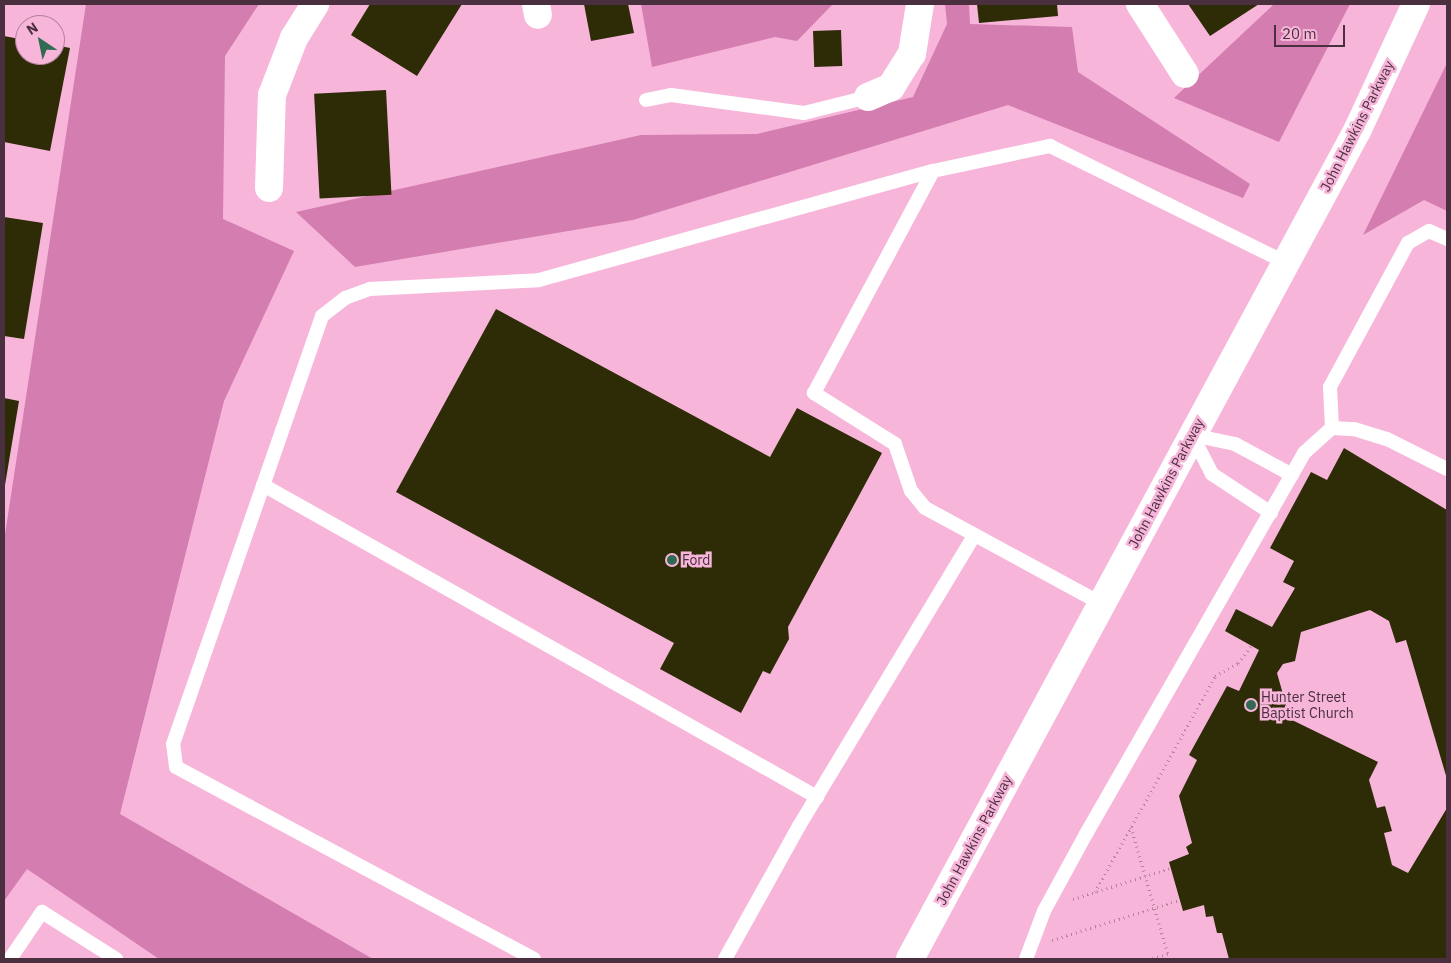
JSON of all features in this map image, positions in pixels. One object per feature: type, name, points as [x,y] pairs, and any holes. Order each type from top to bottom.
[{"type":"main road","points":[[269,188],[272,95],[294,38],[315,4]]},
{"type":"main road","points":[[868,98],[892,86],[912,54],[920,4]]},
{"type":"main road","points":[[1140,4],[1185,74]]},
{"type":"main road","name":"John Hawkins Parkway","points":[[910,959],[1357,131],[1416,4]]},
{"type":"lane","points":[[646,100],[671,95],[804,113],[868,98]]},
{"type":"lane","points":[[534,959],[176,767],[173,744],[322,316],[345,298],[370,289],[539,280],[933,171],[1050,146],[1286,262]]},
{"type":"lane","points":[[933,171],[814,393],[895,444],[911,491],[925,508],[1102,604]]},
{"type":"lane","points":[[1332,428],[1330,387],[1408,243],[1429,231],[1447,239]]},
{"type":"lane","points":[[1026,959],[1044,911],[1304,453],[1332,428],[1354,428],[1388,438],[1447,469]]},
{"type":"lane","points":[[1192,435],[1235,444],[1292,475]]},
{"type":"lane","points":[[1192,435],[1212,474],[1271,513]]},
{"type":"lane","points":[[263,485],[817,797]]},
{"type":"lane","points":[[725,959],[817,797],[974,536]]},
{"type":"lane","points":[[10,959],[42,912],[116,959]]},
{"type":"path","points":[[1095,892],[1215,676],[1238,663],[1251,646]]},
{"type":"path","points":[[1131,827],[1168,954],[1150,959]]},
{"type":"path","points":[[1044,911],[1095,892],[1171,868]]},
{"type":"path","points":[[1032,943],[1059,939],[1180,900]]},
{"type":"shaded area","points":[[86,4],[259,4],[225,56],[223,219],[294,251],[224,401],[120,814],[373,959],[159,959],[27,869],[4,901],[4,541]]},
{"type":"shaded area","points":[[641,4],[833,4],[797,41],[775,37],[652,67]]},
{"type":"shaded area","points":[[945,4],[969,4],[970,24],[1072,27],[1078,72],[1250,184],[1243,198],[1008,105],[633,220],[355,267],[296,212],[641,135],[757,134],[913,97],[947,24]]},
{"type":"shaded area","points":[[1274,4],[1350,4],[1279,142],[1174,98]]},
{"type":"shaded area","points":[[1447,63],[1447,211],[1424,200],[1363,235]]},
{"type":"building","points":[[370,4],[462,4],[417,76],[351,35]]},
{"type":"building","points":[[584,4],[628,4],[634,33],[591,41]]},
{"type":"building","points":[[977,4],[1057,4],[1058,16],[979,23]]},
{"type":"building","points":[[1188,4],[1259,4],[1210,36]]},
{"type":"building","points":[[841,30],[842,66],[814,67],[813,31]]},
{"type":"building","points":[[4,36],[15,38],[15,65],[65,65],[65,47],[70,48],[50,151],[4,142]]},
{"type":"building","points":[[386,90],[391,195],[320,199],[314,94]]},
{"type":"building","points":[[4,217],[43,223],[24,339],[4,336]]},
{"type":"building","name":"Ford","points":[[496,309],[770,457],[797,408],[882,453],[788,627],[789,639],[770,674],[763,671],[741,713],[660,669],[674,643],[396,492]]},
{"type":"building","points":[[4,398],[19,401],[5,485],[4,485]]},
{"type":"building","name":"Hunter Street Baptist Church","points":[[1344,448],[1447,510],[1447,779],[1406,640],[1396,643],[1389,621],[1370,610],[1301,632],[1295,661],[1283,664],[1277,673],[1290,719],[1378,762],[1369,780],[1377,808],[1385,806],[1392,831],[1384,833],[1392,865],[1408,873],[1447,808],[1447,959],[1229,959],[1222,933],[1217,933],[1213,916],[1206,917],[1204,905],[1183,911],[1169,862],[1189,854],[1186,847],[1192,843],[1179,796],[1197,760],[1189,755],[1227,686],[1239,691],[1259,650],[1225,631],[1236,609],[1272,627],[1295,588],[1283,582],[1294,561],[1270,548],[1311,472],[1327,480]]},
{"type":"place","name":"Ford","points":[[672,560]]},
{"type":"place","name":"Hunter Street Baptist Church","points":[[1251,705]]}]
